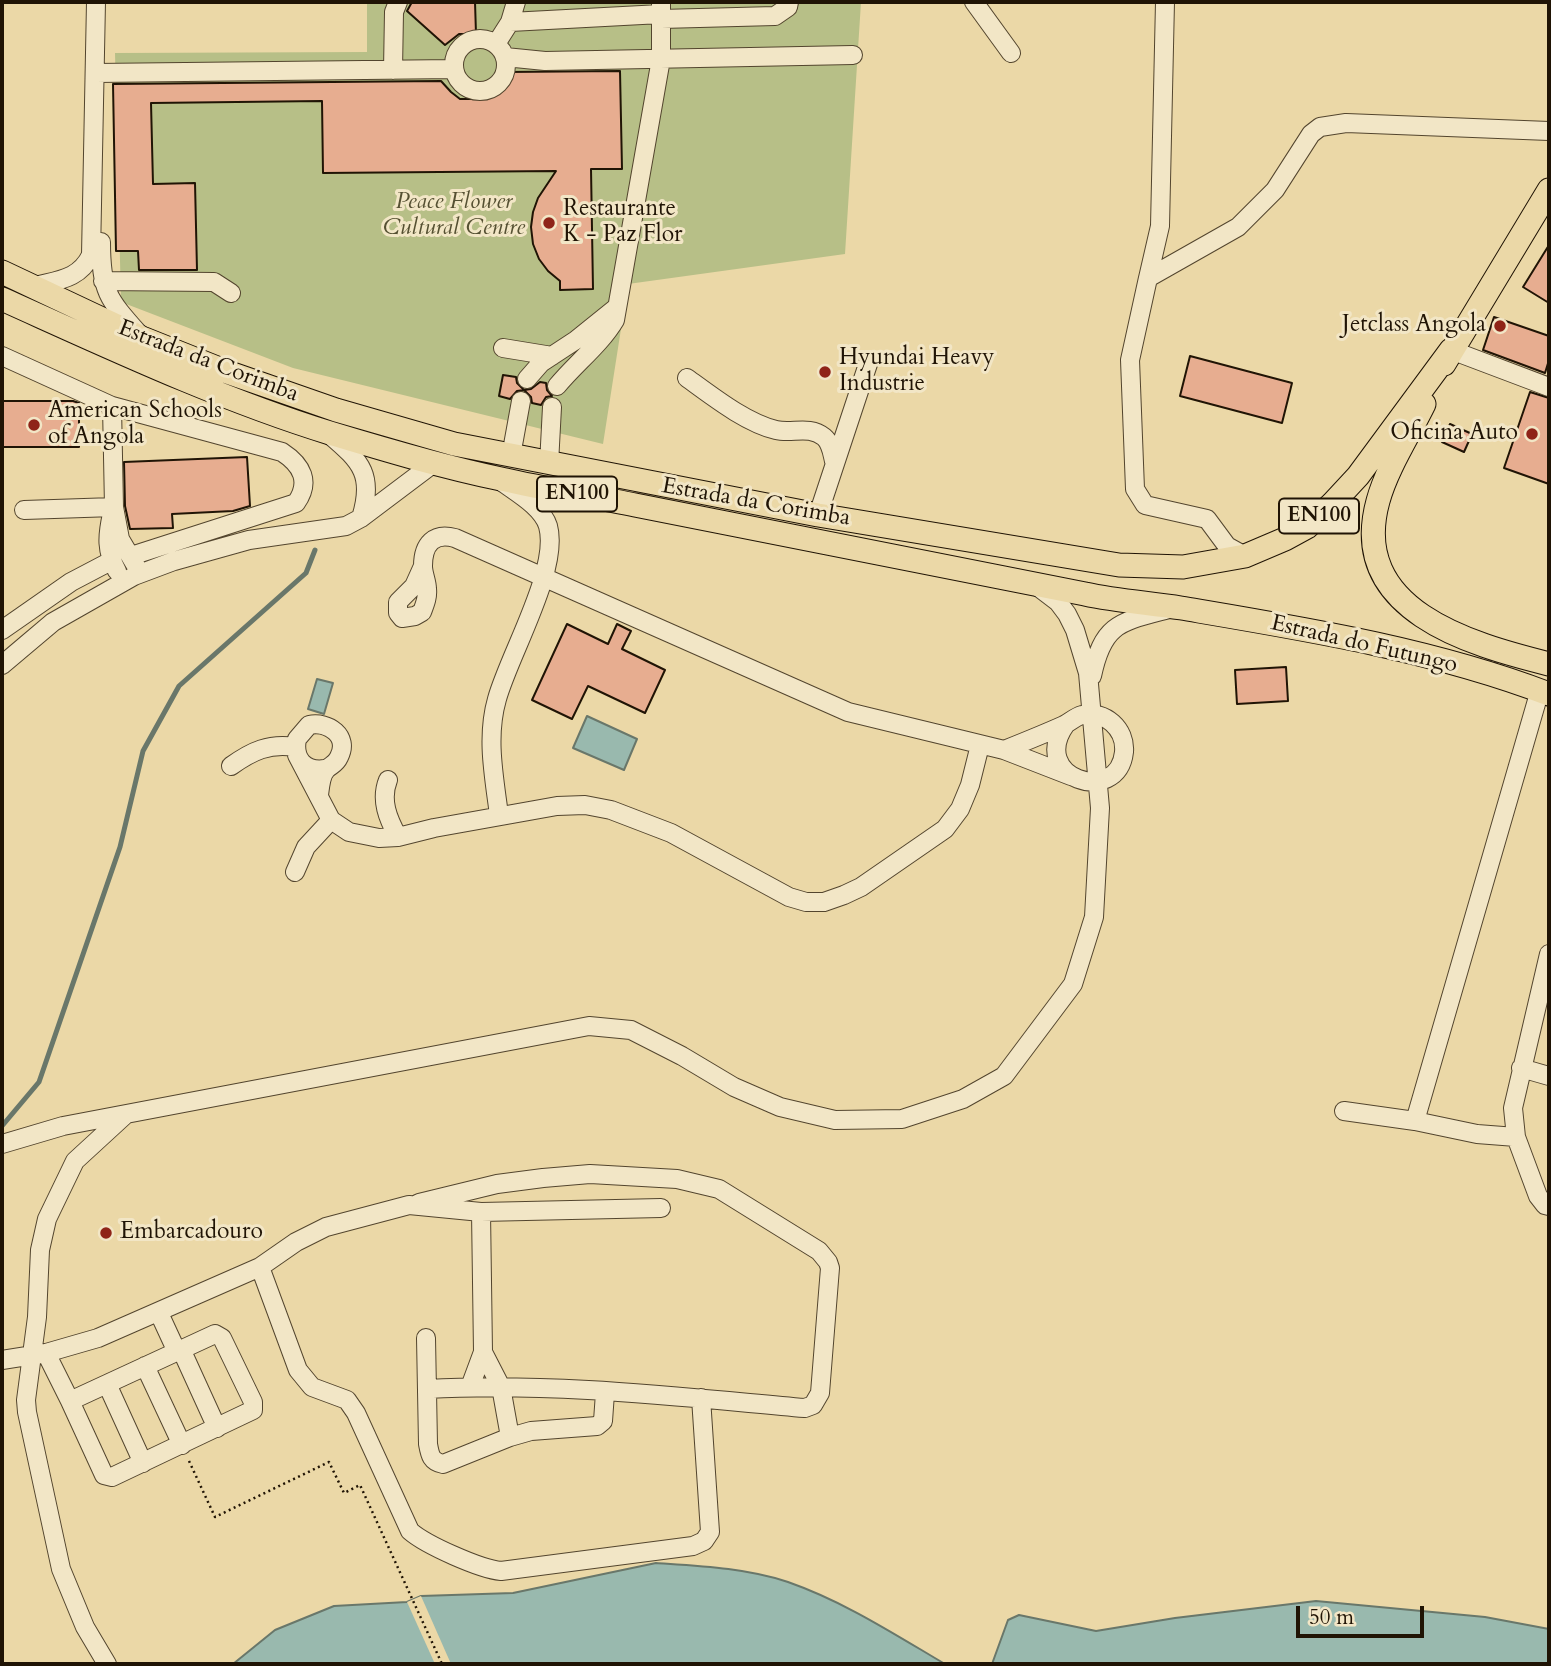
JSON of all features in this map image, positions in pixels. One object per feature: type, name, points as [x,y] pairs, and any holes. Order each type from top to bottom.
[{"type":"main road","name":"Estrada do Futungo","points":[[1549,190],[1451,350],[1378,499],[1374,526],[1375,553],[1381,571],[1394,593],[1420,615],[1470,639],[1549,664]]},
{"type":"main road","name":"Estrada da Corimba","points":[[2,272],[142,338],[238,376],[336,410],[454,444],[818,515],[1119,565],[1183,567],[1245,556],[1307,527],[1358,476],[1451,350]]},
{"type":"main road","name":"Estrada da Corimba","points":[[2,299],[164,371],[326,432],[435,463],[498,478],[1088,595],[1177,607]]},
{"type":"main road","name":"Estrada do Futungo","points":[[1177,607],[1363,640],[1545,692]]},
{"type":"street","points":[[32,287],[75,276],[85,268],[92,256],[96,2]]},
{"type":"street","points":[[393,70],[394,12],[398,2]]},
{"type":"street","points":[[516,2],[500,51],[506,66],[500,82],[486,91],[477,91],[462,84],[454,69],[455,57],[462,46],[472,40],[485,39],[500,51],[545,61],[853,55]]},
{"type":"street","points":[[510,22],[661,11],[775,16],[788,7],[789,2]]},
{"type":"street","points":[[974,2],[1011,53]]},
{"type":"street","points":[[1165,2],[1160,226],[1130,360],[1135,489],[1145,505],[1207,519],[1227,546],[1245,556]]},
{"type":"street","points":[[557,386],[608,333],[615,320],[661,59],[661,11]]},
{"type":"street","points":[[96,73],[454,69]]},
{"type":"street","points":[[1148,278],[1238,227],[1275,190],[1311,134],[1320,127],[1346,122],[1549,131]]},
{"type":"street","points":[[94,216],[101,237],[103,281],[116,308],[142,338]]},
{"type":"street","points":[[103,281],[214,282],[231,293]]},
{"type":"street","points":[[527,379],[541,363],[576,340],[617,307]]},
{"type":"street","points":[[503,348],[552,356]]},
{"type":"street","points":[[1451,350],[1549,387]]},
{"type":"street","points":[[2,356],[112,406],[282,452],[292,459],[304,475],[302,495],[296,503],[131,556]]},
{"type":"street","points":[[818,515],[869,361]]},
{"type":"street","points":[[687,379],[758,424],[777,431],[798,429],[823,436],[831,448],[834,461]]},
{"type":"street","points":[[511,456],[521,401]]},
{"type":"street","points":[[112,406],[114,508],[120,539],[140,574]]},
{"type":"street","points":[[549,464],[552,407]]},
{"type":"street","points":[[326,432],[351,453],[364,474],[367,498],[361,518]]},
{"type":"street","points":[[2,665],[53,622],[140,574],[249,540],[346,526],[361,518],[435,463]]},
{"type":"street","points":[[498,478],[540,513],[548,526],[544,578],[497,698],[492,721],[491,748],[499,816]]},
{"type":"street","points":[[24,510],[114,508]]},
{"type":"street","points":[[114,508],[107,532],[108,553],[123,582]]},
{"type":"street","points":[[423,566],[428,545],[434,538],[444,535],[455,537],[848,712],[1004,750],[1088,782],[1099,781],[1119,767],[1124,741],[1115,725],[1092,714],[1074,718],[1066,724],[1004,750]]},
{"type":"street","points":[[2,629],[71,582],[111,561]]},
{"type":"street","points":[[2,1144],[63,1126],[589,1026],[631,1030],[734,1087],[780,1107],[835,1120],[902,1119],[963,1099],[1004,1076],[1073,984],[1094,917],[1099,781],[1085,658],[1067,614],[1058,602],[1032,582]]},
{"type":"street","points":[[1089,690],[1097,652],[1110,632],[1139,617],[1177,607]]},
{"type":"street","points":[[1415,1121],[1545,692]]},
{"type":"street","points":[[1066,724],[1057,741],[1057,751],[1064,769],[1071,776]]},
{"type":"street","points":[[319,795],[326,769],[338,760],[342,748],[333,729],[325,725],[309,725],[297,739],[296,751],[300,762],[309,768],[326,769]]},
{"type":"street","points":[[232,766],[247,755],[266,747],[280,745],[296,751],[331,820],[349,832],[379,838],[398,837],[557,806],[585,805],[611,810],[671,833],[789,897],[806,902],[824,902],[861,887],[945,829],[960,809],[970,785],[980,745]]},
{"type":"street","points":[[388,780],[384,790],[386,808],[398,837]]},
{"type":"street","points":[[295,872],[306,847],[331,820]]},
{"type":"street","points":[[1549,954],[1513,1108],[1516,1137],[1538,1196],[1549,1206]]},
{"type":"street","points":[[1521,1068],[1549,1076]]},
{"type":"street","points":[[1344,1111],[1415,1121],[1477,1134],[1516,1137]]},
{"type":"street","points":[[107,1664],[85,1627],[61,1569],[27,1412],[38,1355],[40,1250],[47,1219],[75,1161],[124,1116]]},
{"type":"street","points":[[2,1360],[38,1355],[98,1338],[164,1311],[260,1267],[296,1242],[326,1227],[475,1189],[543,1178],[590,1174],[677,1178],[719,1189],[820,1251],[830,1268],[820,1392],[817,1401],[805,1408],[701,1398],[500,1387],[428,1389]]},
{"type":"street","points":[[409,1206],[481,1212],[660,1208]]},
{"type":"street","points":[[470,1387],[483,1352],[481,1212]]},
{"type":"street","points":[[260,1267],[299,1370],[312,1387],[347,1400],[356,1413],[410,1531],[424,1541],[488,1570],[501,1571],[679,1548],[704,1541],[710,1532],[701,1398]]},
{"type":"street","points":[[164,1311],[217,1428]]},
{"type":"street","points":[[38,1355],[70,1401],[104,1475],[112,1477],[250,1413],[253,1402],[222,1338],[215,1334],[70,1401]]},
{"type":"street","points":[[426,1338],[428,1444],[430,1456],[436,1463],[443,1464],[531,1431],[597,1426],[603,1421],[605,1393]]},
{"type":"street","points":[[483,1352],[500,1387],[510,1437]]},
{"type":"street","points":[[145,1366],[182,1445]]},
{"type":"street","points":[[107,1384],[143,1463]]},
{"type":"path","points":[[182,1445],[215,1517],[329,1462],[344,1493],[360,1485],[442,1664]]},
{"type":"green space","name":"Peace Flower Cultural Centre","points":[[367,2],[861,2],[845,254],[628,284],[603,444],[293,368],[121,302],[115,53],[367,52]]},
{"type":"water","points":[[317,679],[333,683],[324,714],[308,709]]},
{"type":"water","points":[[587,716],[637,739],[624,770],[573,748]]},
{"type":"water","points":[[656,1563],[739,1571],[788,1582],[849,1609],[945,1664],[233,1664],[275,1630],[334,1606],[407,1602],[421,1596],[513,1593]]},
{"type":"water","points":[[1316,1601],[1485,1617],[1549,1629],[1549,1664],[992,1664],[1008,1620],[1019,1615],[1096,1631],[1175,1618]]},
{"type":"pier","points":[[421,1596],[451,1664],[435,1664],[407,1602]]},
{"type":"building","points":[[412,2],[475,2],[476,34],[459,34],[445,45],[407,11]]},
{"type":"building","points":[[620,71],[622,169],[591,169],[593,289],[560,290],[560,281],[539,259],[533,244],[533,212],[538,198],[556,171],[323,173],[322,101],[151,103],[153,184],[195,183],[197,270],[139,270],[138,251],[116,251],[113,84],[441,81],[460,99],[472,99],[483,98],[494,91],[506,72]]},
{"type":"building","points":[[1549,245],[1549,303],[1523,287]]},
{"type":"building","points":[[1494,317],[1549,336],[1549,360],[1545,373],[1483,350]]},
{"type":"building","points":[[1190,356],[1292,383],[1282,423],[1180,396]]},
{"type":"building","points":[[503,375],[516,377],[517,383],[524,390],[517,391],[510,399],[499,396]]},
{"type":"building","points":[[540,382],[546,383],[552,396],[546,397],[541,405],[532,403],[531,397],[524,390],[531,389]]},
{"type":"building","points":[[1530,392],[1549,398],[1549,484],[1504,468]]},
{"type":"building","points":[[2,401],[79,403],[79,447],[2,447]]},
{"type":"building","points":[[1450,424],[1472,434],[1464,452],[1442,442]]},
{"type":"building","points":[[247,457],[250,506],[233,511],[172,514],[173,528],[130,529],[125,506],[124,462]]},
{"type":"building","points":[[567,624],[608,644],[617,624],[631,631],[622,649],[665,670],[645,713],[588,686],[572,719],[532,700]]},
{"type":"building","points":[[1286,667],[1288,701],[1237,704],[1235,670]]},
{"type":"waterway","points":[[2,1126],[39,1082],[120,847],[143,751],[179,686],[306,573],[315,550]]},
{"type":"place","name":"Restaurante K - Paz Flor","points":[[549,223]]},
{"type":"place","name":"Jetclass Angola","points":[[1500,326]]},
{"type":"place","name":"Hyundai Heavy Industrie","points":[[825,372]]},
{"type":"place","name":"American Schools of Angola","points":[[34,425]]},
{"type":"place","name":"Oficina Auto","points":[[1532,434]]},
{"type":"place","name":"Embarcadouro","points":[[106,1233]]}]
